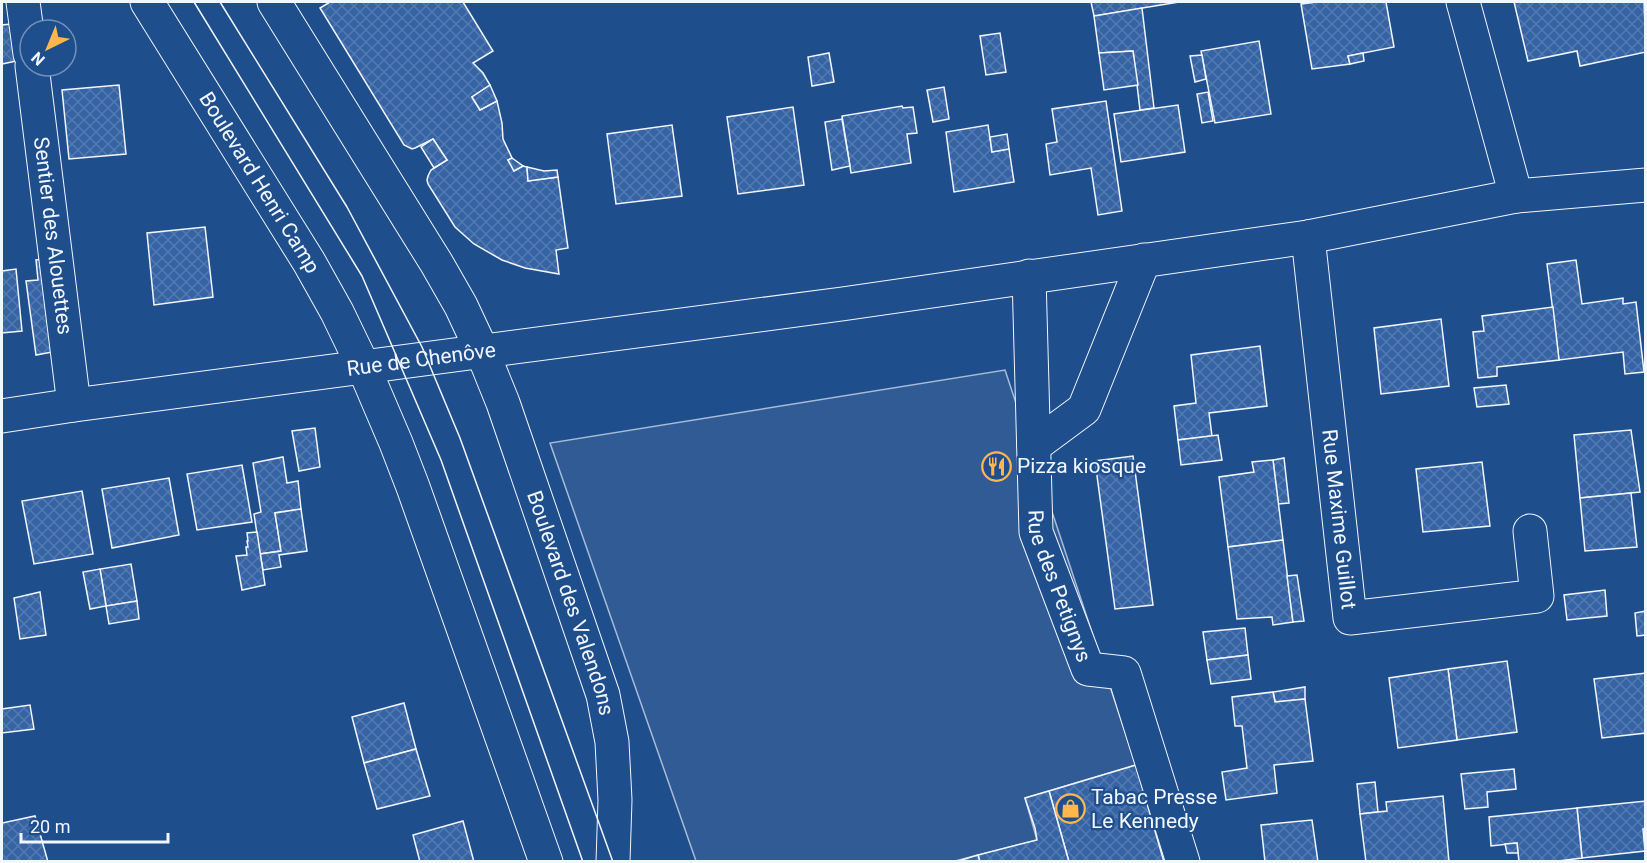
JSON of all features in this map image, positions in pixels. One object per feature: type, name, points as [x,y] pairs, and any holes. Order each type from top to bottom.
[{"type":"street","points":[[24,2],[26,18]]},
{"type":"street","name":"Boulevard Henri Camp","points":[[147,2],[309,262],[337,312],[364,368]]},
{"type":"street","points":[[274,2],[437,264],[461,306],[482,351]]},
{"type":"street","points":[[1462,2],[1515,196]]},
{"type":"street","name":"Sentier des Alouettes","points":[[33,78],[74,405]]},
{"type":"street","points":[[1029,276],[1308,237],[1515,196],[1646,185]]},
{"type":"street","name":"Rue Maxime Guillot","points":[[1308,237],[1350,618],[1537,596],[1530,531]]},
{"type":"street","points":[[1034,446],[1084,409],[1144,260]]},
{"type":"street","name":"Rue de Chenôve","points":[[2,416],[842,304],[1029,276]]},
{"type":"street","name":"Rue des Petignys","points":[[1029,276],[1036,532],[1089,669],[1124,673],[1183,861]]},
{"type":"street","name":"Boulevard des Valendons","points":[[482,351],[506,412],[603,695],[612,742],[615,800],[613,861]]},
{"type":"street","points":[[364,368],[408,476],[546,861]]},
{"type":"shaded area","points":[[1005,370],[1136,765],[1025,798],[1037,840],[955,861],[696,861],[550,443]]},
{"type":"building","points":[[330,2],[463,2],[493,51],[473,63],[490,85],[472,97],[480,110],[497,101],[503,139],[512,158],[508,160],[514,171],[523,166],[527,167],[528,181],[558,177],[568,248],[556,250],[559,274],[525,268],[502,260],[474,244],[455,227],[427,180],[431,170],[447,160],[433,139],[412,149],[404,145],[320,8]]},
{"type":"building","points":[[1091,2],[1179,2],[1094,16]]},
{"type":"building","points":[[1386,2],[1394,47],[1348,56],[1350,64],[1312,69],[1301,4]]},
{"type":"building","points":[[1514,2],[1644,2],[1646,52],[1580,66],[1577,51],[1528,61]]},
{"type":"building","points":[[1142,8],[1154,108],[1140,110],[1133,51],[1099,53],[1094,16]]},
{"type":"building","points":[[18,23],[18,61],[2,64],[2,25]]},
{"type":"building","points":[[1000,33],[1006,72],[986,75],[980,36]]},
{"type":"building","points":[[1259,41],[1271,114],[1215,123],[1201,51]]},
{"type":"building","points":[[1133,51],[1138,85],[1104,90],[1099,53]]},
{"type":"building","points":[[829,53],[834,82],[812,86],[808,57]]},
{"type":"building","points":[[1363,53],[1364,61],[1350,64],[1348,56]]},
{"type":"building","points":[[1202,55],[1206,79],[1195,82],[1190,56]]},
{"type":"building","points":[[119,85],[126,154],[69,159],[62,90]]},
{"type":"building","points":[[490,85],[497,101],[480,110],[472,97]]},
{"type":"building","points":[[944,87],[949,119],[933,122],[927,90]]},
{"type":"building","points":[[1208,92],[1213,121],[1202,123],[1197,94]]},
{"type":"building","points":[[1106,101],[1122,211],[1098,215],[1091,168],[1050,175],[1046,144],[1057,142],[1052,109]]},
{"type":"building","points":[[1178,105],[1185,152],[1121,162],[1114,114]]},
{"type":"building","points":[[902,106],[903,108],[913,107],[917,133],[907,134],[911,163],[851,173],[842,116]]},
{"type":"building","points":[[793,107],[804,185],[738,194],[727,117]]},
{"type":"building","points":[[842,119],[850,166],[832,170],[825,122]]},
{"type":"building","points":[[672,125],[682,196],[616,204],[607,134]]},
{"type":"building","points":[[988,125],[992,152],[1009,149],[1014,182],[954,192],[946,132]]},
{"type":"building","points":[[1007,134],[1009,149],[992,152],[990,137]]},
{"type":"building","points":[[433,139],[447,160],[434,168],[421,147]]},
{"type":"building","points":[[512,158],[523,166],[514,171],[508,160]]},
{"type":"building","points":[[527,167],[544,171],[557,170],[558,177],[528,181]]},
{"type":"building","points":[[205,227],[213,297],[154,305],[147,233]]},
{"type":"building","points":[[51,258],[63,350],[36,355],[26,281],[38,280],[36,260]]},
{"type":"building","points":[[1576,260],[1582,304],[1623,298],[1623,304],[1636,302],[1644,372],[1625,374],[1623,352],[1559,360],[1547,264]]},
{"type":"building","points":[[16,269],[22,331],[2,333],[2,271]]},
{"type":"building","points":[[1553,307],[1559,360],[1497,367],[1497,376],[1478,378],[1473,332],[1484,331],[1482,316]]},
{"type":"building","points":[[1441,319],[1449,386],[1381,394],[1374,328]]},
{"type":"building","points":[[1260,346],[1267,406],[1209,413],[1212,436],[1178,440],[1174,406],[1196,403],[1191,355]]},
{"type":"building","points":[[1506,385],[1509,404],[1477,407],[1474,388]]},
{"type":"building","points":[[315,428],[320,467],[299,471],[292,431]]},
{"type":"building","points":[[1631,430],[1640,492],[1580,498],[1574,435]]},
{"type":"building","points":[[1218,435],[1222,460],[1181,465],[1178,440]]},
{"type":"building","points":[[1133,456],[1153,605],[1115,609],[1095,461]]},
{"type":"building","points":[[283,457],[287,483],[298,481],[301,509],[275,513],[281,551],[260,554],[254,514],[261,512],[253,463]]},
{"type":"building","points":[[1284,458],[1289,503],[1278,504],[1273,460]]},
{"type":"building","points":[[1273,460],[1283,540],[1228,547],[1219,477],[1254,472],[1252,462]]},
{"type":"building","points":[[1482,462],[1490,526],[1423,532],[1416,469]]},
{"type":"building","points":[[242,465],[252,522],[197,530],[187,474]]},
{"type":"building","points":[[169,478],[179,535],[112,548],[102,489]]},
{"type":"building","points":[[82,491],[93,554],[34,564],[22,501]]},
{"type":"building","points":[[1631,493],[1637,547],[1585,551],[1580,498]]},
{"type":"building","points":[[301,509],[307,551],[279,555],[281,567],[263,570],[260,554],[281,551],[275,513]]},
{"type":"building","points":[[257,532],[265,585],[242,590],[236,556],[247,555],[247,533]]},
{"type":"building","points":[[1283,540],[1293,622],[1273,625],[1272,617],[1237,619],[1228,547]]},
{"type":"building","points":[[131,564],[137,601],[106,606],[100,569]]},
{"type":"building","points":[[100,569],[106,606],[90,609],[83,572]]},
{"type":"building","points":[[1297,575],[1304,621],[1293,622],[1287,576]]},
{"type":"building","points":[[1605,590],[1607,616],[1567,620],[1564,595]]},
{"type":"building","points":[[40,592],[46,635],[20,639],[14,598]]},
{"type":"building","points":[[137,601],[139,619],[109,624],[106,606]]},
{"type":"building","points":[[1646,611],[1646,635],[1637,636],[1635,613]]},
{"type":"building","points":[[1245,628],[1248,655],[1207,660],[1203,632]]},
{"type":"building","points":[[1248,655],[1251,679],[1211,684],[1207,660]]},
{"type":"building","points":[[1507,661],[1517,732],[1457,740],[1448,669]]},
{"type":"building","points":[[1448,669],[1457,740],[1398,748],[1389,678]]},
{"type":"building","points":[[1646,673],[1646,733],[1602,738],[1594,679]]},
{"type":"building","points":[[1305,687],[1305,699],[1275,702],[1273,692]]},
{"type":"building","points":[[1273,692],[1275,702],[1305,699],[1313,761],[1274,765],[1277,793],[1226,800],[1222,772],[1247,768],[1242,726],[1235,726],[1232,697]]},
{"type":"building","points":[[404,703],[416,749],[364,763],[352,717]]},
{"type":"building","points":[[30,705],[34,729],[2,733],[2,709]]},
{"type":"building","points":[[416,749],[430,796],[377,809],[364,763]]},
{"type":"building","points":[[1136,765],[1164,862],[1069,862],[1049,791]]},
{"type":"building","points":[[1514,769],[1516,789],[1487,792],[1488,807],[1465,809],[1461,774]]},
{"type":"building","points":[[1375,782],[1378,812],[1360,814],[1357,784]]},
{"type":"building","points":[[1049,791],[1069,862],[980,862],[978,855],[1037,840],[1025,798]]},
{"type":"building","points":[[1443,796],[1449,862],[1366,862],[1360,814],[1387,811],[1386,802]]},
{"type":"building","points":[[1646,801],[1646,829],[1643,829],[1645,851],[1582,858],[1577,808]]},
{"type":"building","points":[[1577,808],[1582,858],[1550,862],[1519,862],[1517,843],[1491,846],[1489,817]]},
{"type":"building","points":[[35,816],[48,862],[2,862],[2,823]]},
{"type":"building","points":[[1312,820],[1318,862],[1265,862],[1261,825]]},
{"type":"building","points":[[463,821],[474,862],[420,862],[413,835]]},
{"type":"building","points":[[1517,843],[1518,853],[1507,853],[1505,844]]},
{"type":"building","points":[[978,855],[980,862],[955,862]]},
{"type":"tram line","points":[[194,2],[362,276],[441,460],[583,862]]},
{"type":"tram line","points":[[220,2],[347,207],[422,347],[460,438],[613,862]]},
{"type":"place","name":"Pizza kiosque","points":[[996,466]]},
{"type":"place","name":"Tabac Presse Le Kennedy","points":[[1070,809]]}]
